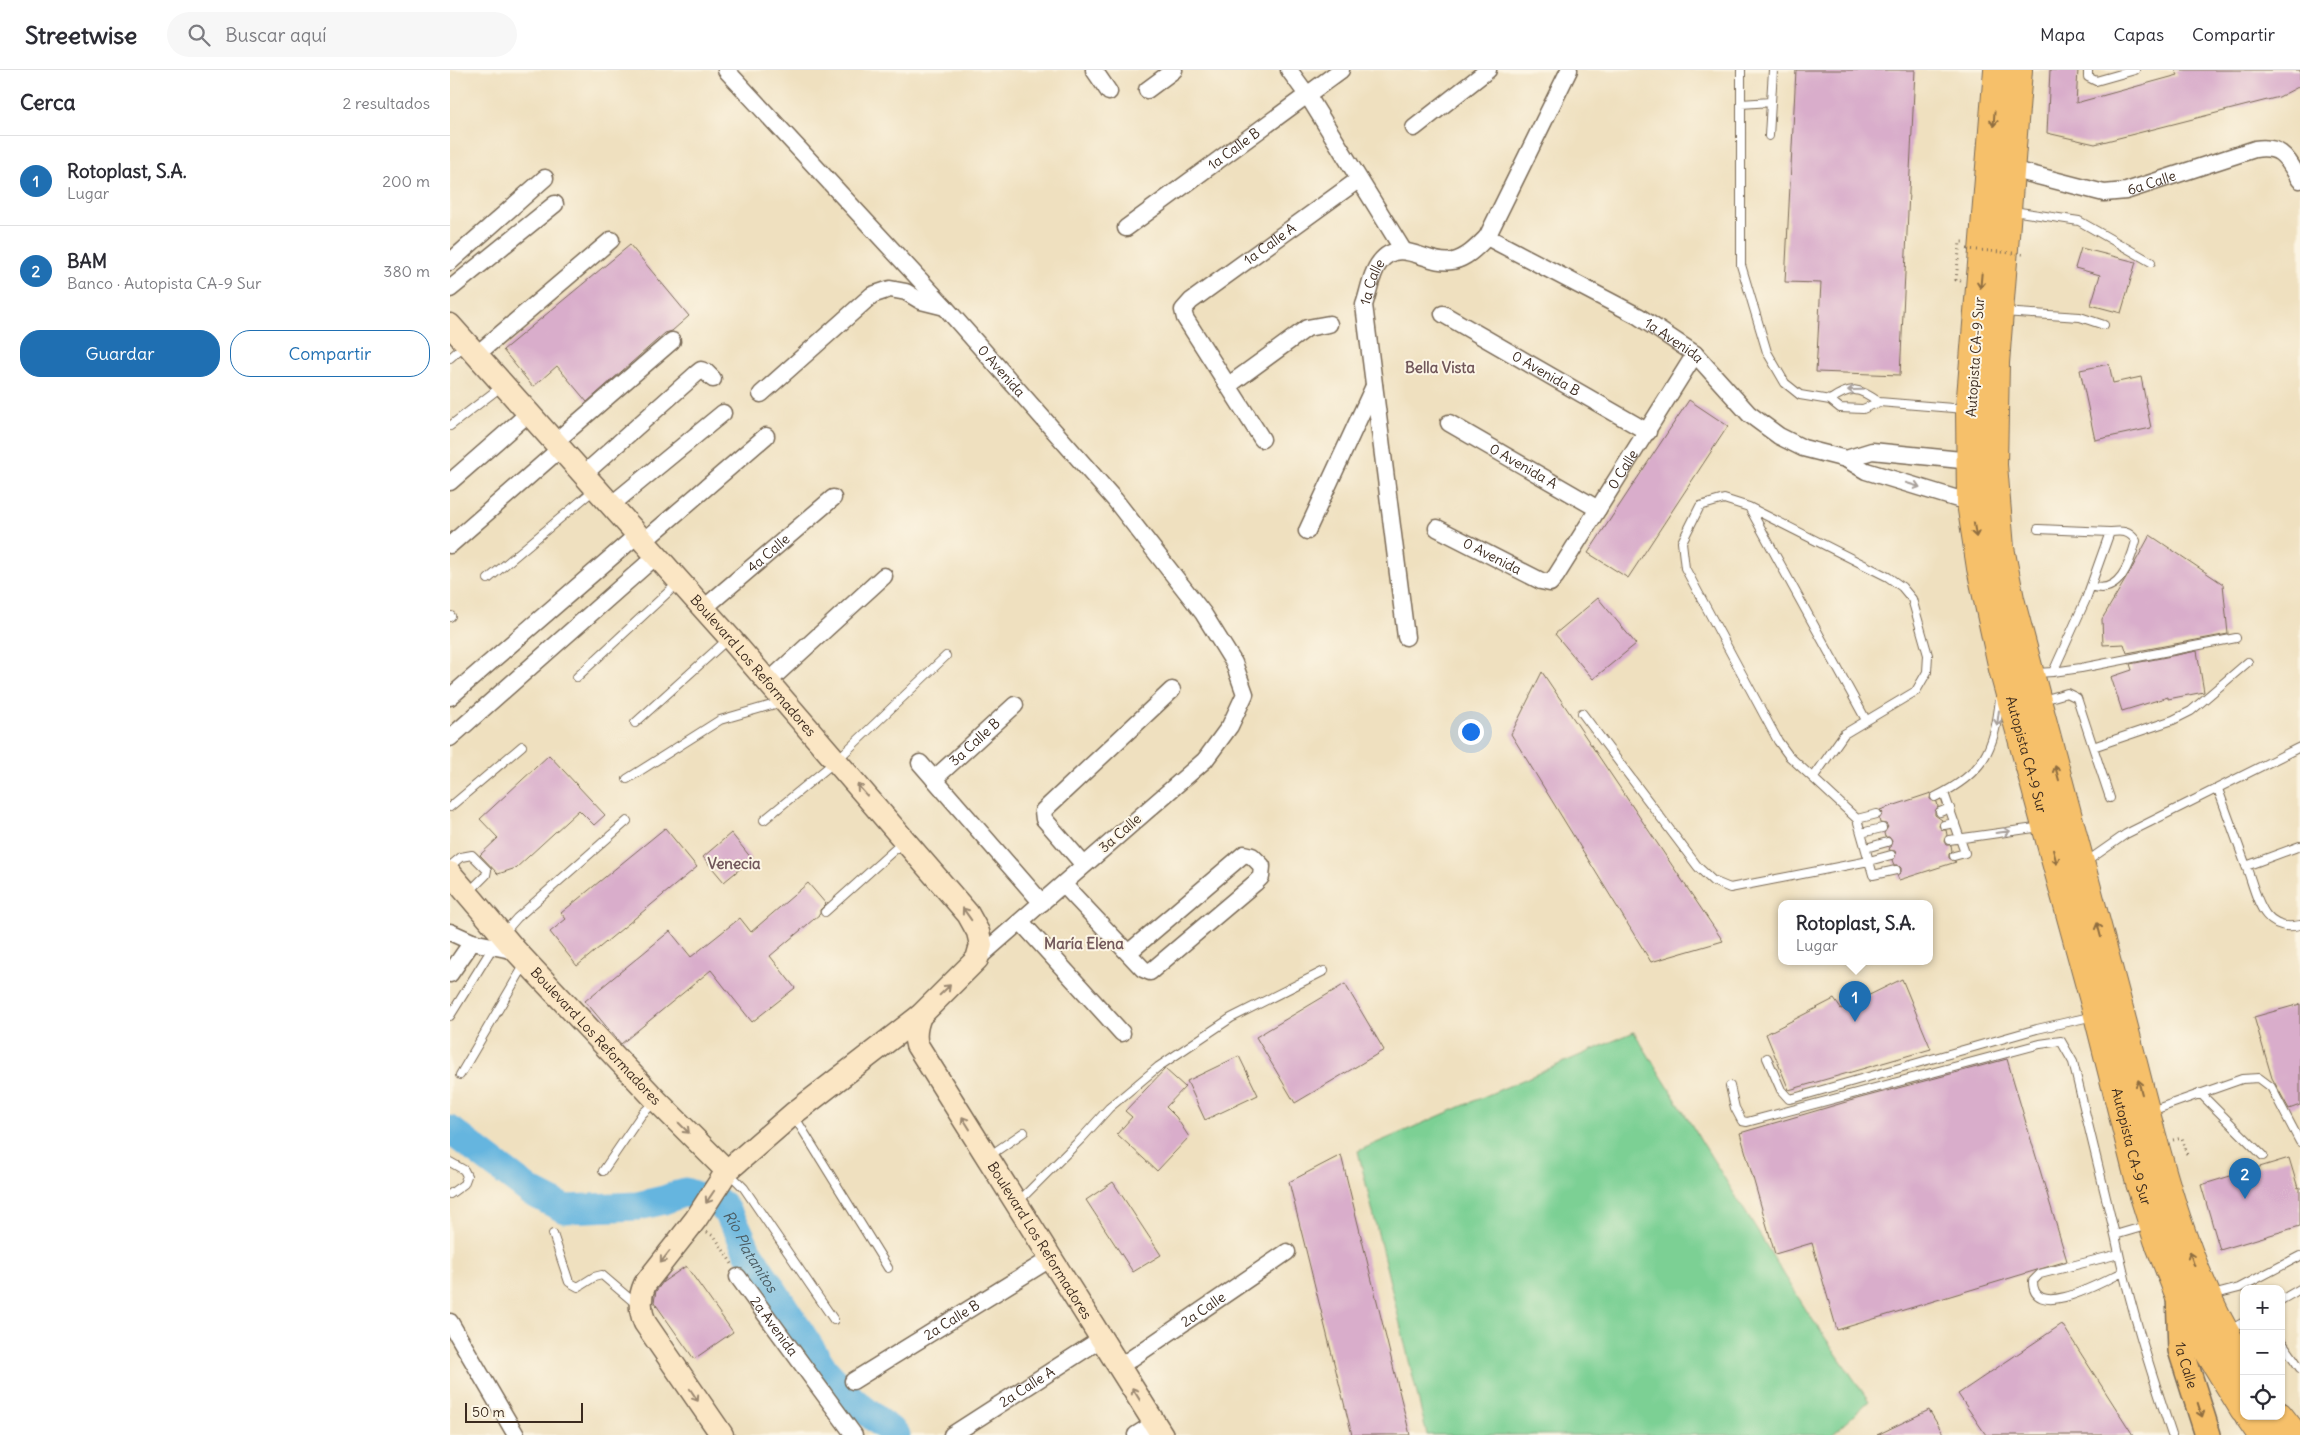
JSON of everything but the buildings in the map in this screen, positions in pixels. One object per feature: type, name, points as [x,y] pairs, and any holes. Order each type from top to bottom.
[{"type":"highway","name":"Autopista CA-9 Sur","points":[[1998,70],[1970,409],[1971,503],[1981,568],[2029,671],[2047,826],[2098,1015],[2122,1121],[2152,1224],[2179,1294],[2203,1342],[2240,1402]]},
{"type":"highway","name":"Autopista CA-9 Sur","points":[[2018,70],[1995,363],[1993,465],[2000,548],[2010,599],[2163,1176],[2206,1297],[2234,1327],[2240,1350]]},
{"type":"highway","points":[[2252,1420],[2262,1435]]},
{"type":"highway","points":[[2282,1420],[2294,1435]]},
{"type":"main road","name":"Boulevard Los Reformadores","points":[[450,325],[730,638],[968,914],[978,932],[980,945],[977,959]]},
{"type":"main road","name":"Boulevard Los Reformadores","points":[[450,873],[509,949],[726,1173]]},
{"type":"main road","points":[[722,1435],[645,1323],[640,1307],[641,1291],[644,1284],[694,1221],[726,1173],[793,1114],[920,1016],[977,959]]},
{"type":"main road","points":[[890,1040],[917,1045],[915,1038],[920,1016]]},
{"type":"main road","name":"Boulevard Los Reformadores","points":[[917,1045],[1158,1429]]},
{"type":"main road","name":"1a Calle","points":[[2179,1294],[2180,1350],[2208,1435]]},
{"type":"street","name":"0 Avenida","points":[[726,70],[945,307],[1115,500],[1203,613],[1234,663],[1245,694]]},
{"type":"street","points":[[1094,70],[1109,92]]},
{"type":"street","points":[[1147,90],[1174,70]]},
{"type":"street","points":[[1289,70],[1308,96],[1358,180],[1403,250]]},
{"type":"street","name":"1a Calle B","points":[[1126,228],[1341,70]]},
{"type":"street","points":[[1414,128],[1488,70]]},
{"type":"street","name":"1a Calle","points":[[1406,637],[1364,305],[1374,272],[1389,253],[1403,250],[1431,260],[1452,261],[1473,252],[1487,237],[1569,70]]},
{"type":"street","name":"6a Calle","points":[[2010,169],[2104,193],[2115,193],[2255,149],[2268,148],[2278,150],[2288,160],[2300,180]]},
{"type":"street","points":[[450,262],[545,178]]},
{"type":"street","name":"1a Calle A","points":[[1229,385],[1185,318],[1183,310],[1191,301],[1358,180]]},
{"type":"street","points":[[450,289],[555,204]]},
{"type":"street","name":"1a Avenida","points":[[1487,237],[1638,316],[1695,354],[1749,414],[1779,436],[1803,448],[1846,459],[1866,471],[1971,503]]},
{"type":"street","points":[[472,349],[611,240]]},
{"type":"street","points":[[761,394],[872,295],[890,289],[906,292],[921,301],[945,307]]},
{"type":"street","name":"0 Avenida B","points":[[1443,314],[1648,432]]},
{"type":"street","points":[[1262,439],[1229,385],[1307,328],[1329,324]]},
{"type":"street","points":[[450,546],[672,341]]},
{"type":"street","name":"0 Calle","points":[[1550,583],[1648,432],[1695,354]]},
{"type":"street","points":[[590,481],[696,374],[701,370],[706,372],[713,380]]},
{"type":"street","points":[[1307,531],[1374,386]]},
{"type":"street","points":[[450,482],[529,413]]},
{"type":"street","points":[[611,505],[723,413]]},
{"type":"street","name":"0 Avenida A","points":[[1449,423],[1598,509]]},
{"type":"street","points":[[450,738],[645,544],[766,436]]},
{"type":"street","points":[[1846,459],[1872,451],[1971,461]]},
{"type":"street","name":"4a Calle","points":[[703,609],[833,498]]},
{"type":"street","name":"0 Avenida","points":[[1437,528],[1541,581],[1550,583]]},
{"type":"street","points":[[450,697],[645,544]]},
{"type":"street","points":[[768,682],[884,576]]},
{"type":"street","points":[[1084,865],[1044,819],[1043,811],[1172,690]]},
{"type":"street","name":"3a Calle","points":[[977,959],[1205,760],[1230,726],[1245,694]]},
{"type":"street","name":"3a Calle B","points":[[934,779],[1014,705]]},
{"type":"street","points":[[920,763],[1042,903]]},
{"type":"street","points":[[1064,885],[1143,969],[1150,972],[1255,883],[1260,877],[1262,866],[1252,856],[1244,854],[1128,953]]},
{"type":"street","points":[[1021,922],[1122,1033]]},
{"type":"street","points":[[450,932],[472,942],[509,949]]},
{"type":"street","points":[[450,974],[472,942]]},
{"type":"street","name":"2a Calle","points":[[1119,1367],[1287,1252]]},
{"type":"street","name":"2a Calle B","points":[[853,1381],[1050,1259]]},
{"type":"street","name":"2a Avenida","points":[[738,1277],[854,1435]]},
{"type":"street","points":[[450,1322],[516,1435]]},
{"type":"street","name":"2a Calle A","points":[[952,1435],[1102,1339]]},
{"type":"street","points":[[1136,1435],[1158,1429]]},
{"type":"lane","points":[[1741,70],[1741,265],[1766,352],[1785,383],[1800,395],[1830,400],[1840,408],[1863,409],[1879,402],[1970,409]]},
{"type":"lane","points":[[1769,136],[1773,70]]},
{"type":"lane","points":[[2088,70],[2088,77],[2096,81],[2134,70]]},
{"type":"lane","points":[[1740,104],[1772,102]]},
{"type":"lane","points":[[2007,210],[2079,221],[2152,262]]},
{"type":"lane","points":[[1999,312],[2080,317],[2104,325]]},
{"type":"lane","points":[[450,358],[472,349]]},
{"type":"lane","points":[[450,426],[503,385]]},
{"type":"lane","points":[[1830,400],[1844,391],[1862,390],[1879,402]]},
{"type":"lane","points":[[488,579],[590,481]]},
{"type":"lane","points":[[1814,778],[1837,742],[1852,728],[1916,691],[1927,672],[1928,655],[1912,599],[1902,587],[1888,578],[1749,507],[1724,499],[1700,506],[1682,542],[1685,568],[1778,741],[1789,756],[1857,819],[1873,875],[1896,870]]},
{"type":"lane","points":[[1749,507],[1866,720]]},
{"type":"lane","points":[[2038,529],[2124,531],[2132,534],[2136,541],[2131,560],[2119,579],[2110,587],[2099,589],[2091,586]]},
{"type":"lane","points":[[1935,797],[1965,781],[1978,767],[1989,749],[1996,729],[2029,671],[2091,586],[2110,532]]},
{"type":"lane","points":[[577,677],[680,582]]},
{"type":"lane","points":[[634,723],[730,638]]},
{"type":"lane","points":[[2029,671],[2081,668],[2236,638]]},
{"type":"lane","points":[[764,820],[837,760],[946,656]]},
{"type":"lane","points":[[2093,748],[2173,720],[2191,711],[2248,662]]},
{"type":"lane","points":[[2038,702],[2067,693],[2076,698],[2110,798]]},
{"type":"lane","points":[[627,779],[720,720],[784,702]]},
{"type":"lane","points":[[1582,713],[1698,867],[1713,881],[1730,888],[1869,861],[1890,855]]},
{"type":"lane","points":[[450,807],[522,746]]},
{"type":"lane","points":[[2082,865],[2126,834],[2218,790],[2300,747]]},
{"type":"lane","points":[[2218,790],[2266,916],[2275,925],[2287,928],[2300,925]]},
{"type":"lane","points":[[1944,793],[1965,852],[1954,856]]},
{"type":"lane","points":[[1940,812],[1950,808]]},
{"type":"lane","points":[[1857,819],[1877,814]]},
{"type":"lane","points":[[460,1075],[509,949],[517,918],[627,821]]},
{"type":"lane","points":[[1944,825],[1955,823]]},
{"type":"lane","points":[[1949,840],[2047,826]]},
{"type":"lane","points":[[1861,833],[1882,828]]},
{"type":"lane","points":[[825,912],[906,840]]},
{"type":"lane","points":[[1866,848],[1887,842]]},
{"type":"lane","points":[[2246,866],[2300,846]]},
{"type":"lane","points":[[450,866],[462,858],[472,855],[487,870],[486,875],[468,894]]},
{"type":"lane","points":[[450,1016],[509,949]]},
{"type":"lane","points":[[1017,1204],[1109,1108],[1158,1067],[1204,1034],[1231,1018],[1324,971]]},
{"type":"lane","points":[[1767,1058],[1781,1090],[1789,1099],[2037,1029],[2098,1015]]},
{"type":"lane","points":[[1730,1086],[1738,1115],[1742,1121],[1747,1122],[2040,1044],[2061,1041],[2073,1062],[2123,1272],[2149,1367],[2172,1435]]},
{"type":"lane","points":[[2146,1112],[2242,1079],[2259,1078],[2271,1087],[2300,1142]]},
{"type":"lane","points":[[2200,1093],[2263,1156]]},
{"type":"lane","points":[[603,1171],[642,1114],[656,1100]]},
{"type":"lane","points":[[793,1114],[888,1268]]},
{"type":"lane","points":[[988,1157],[1024,1132]]},
{"type":"lane","points":[[450,1162],[464,1170],[467,1176],[464,1184],[450,1194]]},
{"type":"lane","points":[[726,1173],[744,1188],[834,1320]]},
{"type":"lane","points":[[2115,1235],[2152,1224]]},
{"type":"lane","points":[[553,1234],[572,1286],[578,1287],[594,1277],[602,1275],[640,1307]]},
{"type":"lane","points":[[2119,1254],[2040,1274],[2034,1280],[2033,1289],[2048,1300],[2064,1298],[2123,1272]]},
{"type":"lane","points":[[2206,1297],[2239,1288],[2300,1256]]},
{"type":"lane","points":[[2285,1298],[2300,1290]]},
{"type":"lane","points":[[2285,1347],[2300,1368]]},
{"type":"path","points":[[1967,249],[2023,254]]},
{"type":"path","points":[[2182,1138],[2186,1155]]},
{"type":"path","points":[[694,1221],[715,1237],[738,1277]]},
{"type":"green space","points":[[1634,1032],[1808,1313],[1869,1401],[1832,1435],[1427,1435],[1358,1151]]},
{"type":"waterway","name":"Río Platanitos","points":[[450,1130],[530,1191],[565,1209],[638,1206],[664,1200],[685,1192],[722,1205],[737,1228],[747,1250],[825,1371],[852,1400],[896,1435]]},
{"type":"place","name":"Rotoplast, S.A.","points":[[1855,1022]]},
{"type":"place","name":"BAM","points":[[2245,1199]]},
{"type":"district","name":"Bella Vista","points":[[1440,368]]},
{"type":"district","name":"Venecia","points":[[734,864]]},
{"type":"district","name":"María Elena","points":[[1084,944]]}]
